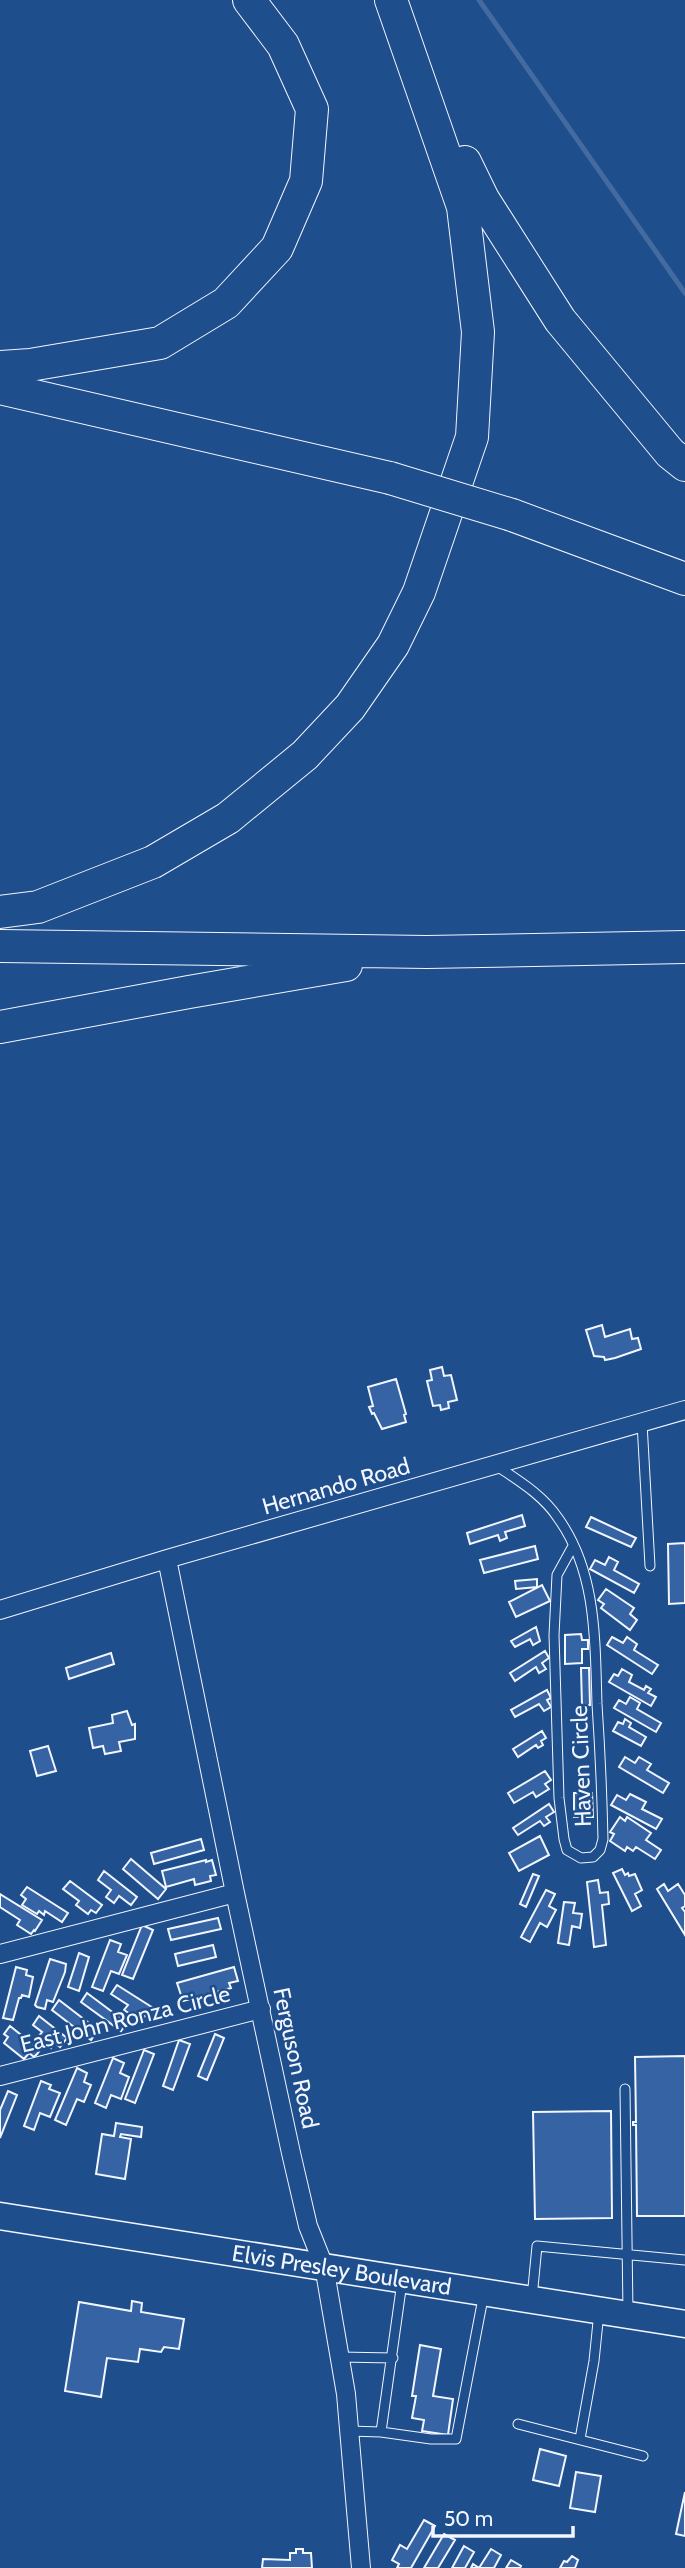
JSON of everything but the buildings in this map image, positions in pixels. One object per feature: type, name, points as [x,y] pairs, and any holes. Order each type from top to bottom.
[{"type":"highway","points":[[0,367],[30,365],[160,343],[226,303],[278,248],[306,181],[312,109],[283,45],[249,0]]},
{"type":"highway","points":[[0,912],[38,907],[153,862],[228,818],[305,755],[350,707],[393,645],[419,592],[472,437],[478,332],[463,207],[391,0]]},
{"type":"highway","points":[[404,35],[483,199],[559,320],[670,453],[685,465]]},
{"type":"highway","points":[[0,388],[390,478],[512,515],[685,579]]},
{"type":"highway","points":[[0,946],[427,952],[685,947]]},
{"type":"highway","points":[[0,1027],[427,952]]},
{"type":"main road","name":"Elvis Presley Boulevard","points":[[0,2216],[685,2324]]},
{"type":"street","name":"Hernando Road","points":[[0,1610],[167,1559],[685,1410]]},
{"type":"street","name":"Ferguson Road","points":[[167,1559],[235,1893],[308,2226],[324,2266],[340,2357],[361,2568]]},
{"type":"street","points":[[0,1954],[235,1893]]},
{"type":"street","name":"East John Ronza Circle","points":[[0,2076],[261,2009]]},
{"type":"lane","points":[[642,1423],[650,1566]]},
{"type":"lane","name":"Haven Circle","points":[[497,1466],[531,1489],[559,1518],[573,1546],[589,1589],[596,1644],[603,1839],[600,1850],[593,1857],[581,1858],[567,1850],[564,1839],[559,1798],[555,1681],[557,1575],[573,1546]]},
{"type":"lane","points":[[625,2089],[628,2315]]},
{"type":"lane","points":[[532,2300],[537,2246],[685,2260]]},
{"type":"lane","points":[[381,2431],[402,2279]]},
{"type":"lane","points":[[349,2431],[381,2431],[431,2439],[456,2439],[484,2292]]},
{"type":"lane","points":[[580,2439],[594,2361],[599,2310]]},
{"type":"lane","points":[[340,2357],[393,2358]]},
{"type":"lane","points":[[518,2424],[643,2456]]},
{"type":"waterway","points":[[479,0],[685,293]]}]
